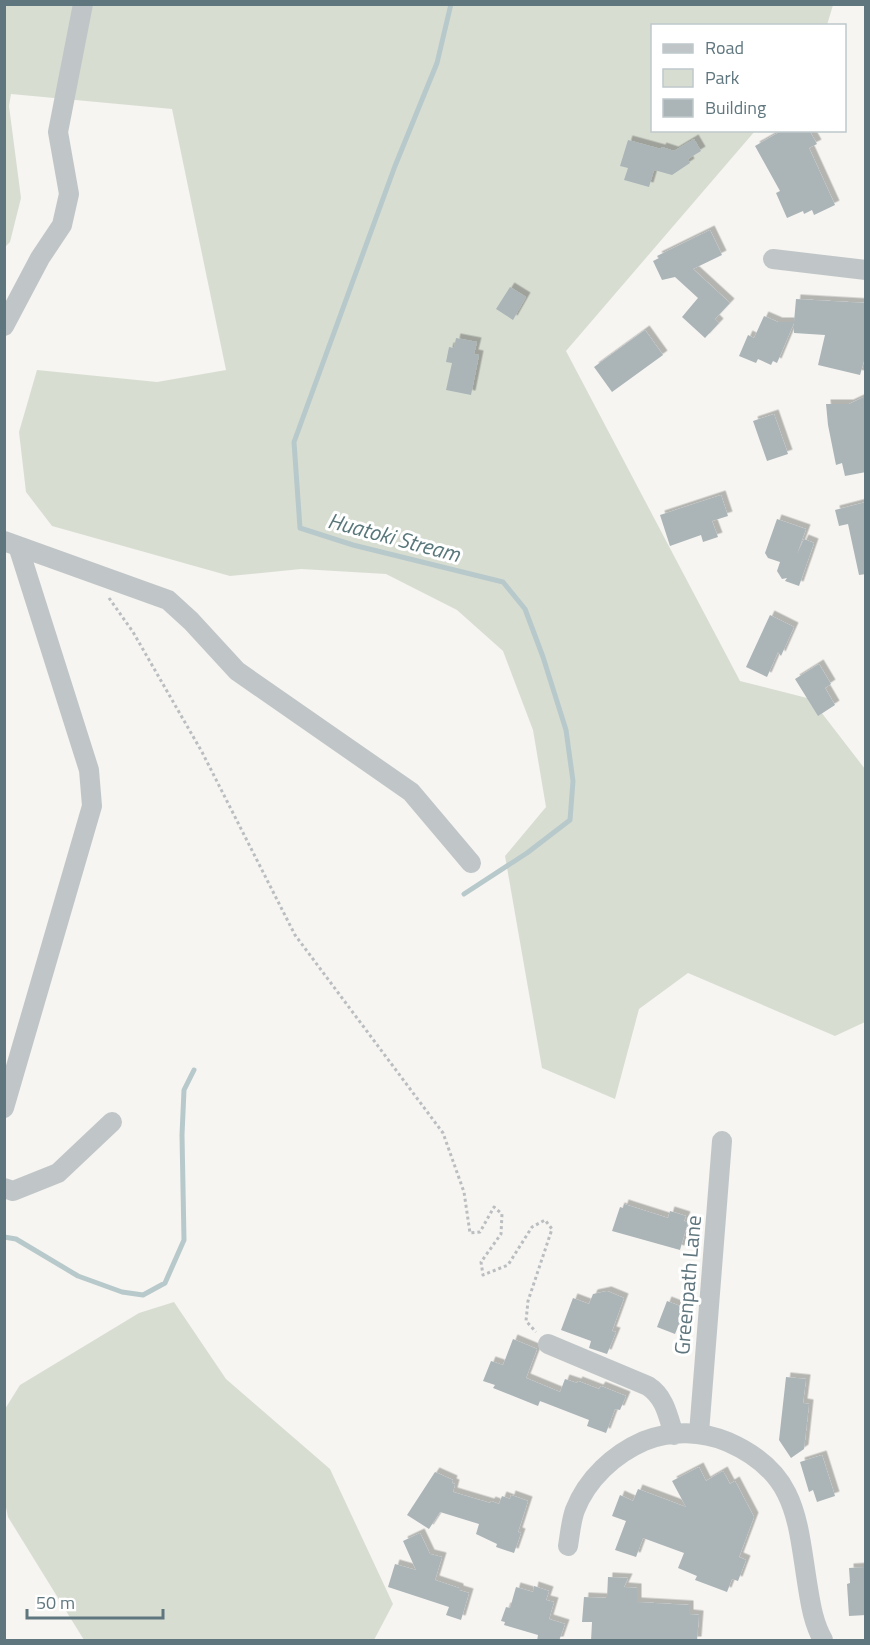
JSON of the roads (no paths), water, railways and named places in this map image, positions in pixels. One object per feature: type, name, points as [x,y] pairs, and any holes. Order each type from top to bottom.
[{"type":"street","points":[[4,327],[40,258],[62,225],[69,194],[58,132],[83,4]]},
{"type":"street","points":[[773,259],[866,270]]},
{"type":"street","points":[[11,544],[168,600],[191,621],[237,671],[411,792],[471,863]]},
{"type":"street","points":[[4,1108],[92,806],[89,770],[11,544]]},
{"type":"street","points":[[4,1188],[13,1191],[58,1173],[111,1122]]},
{"type":"street","name":"Greenpath Lane","points":[[699,1433],[722,1141]]},
{"type":"street","points":[[548,1344],[648,1386],[662,1398],[674,1435]]},
{"type":"street","points":[[568,1546],[575,1510],[591,1482],[610,1461],[626,1449],[651,1439],[674,1435],[699,1433],[717,1438],[740,1447],[777,1476],[795,1512],[814,1623],[823,1641]]},
{"type":"waterway","name":"Huatoki Stream","points":[[451,4],[437,63],[395,166],[294,442],[300,528],[353,545],[503,582],[525,609],[566,730],[573,781],[570,820],[527,853],[464,894]]},
{"type":"waterway","points":[[4,1237],[16,1239],[78,1276],[122,1292],[143,1295],[165,1283],[184,1240],[182,1135],[184,1090],[194,1070]]}]
